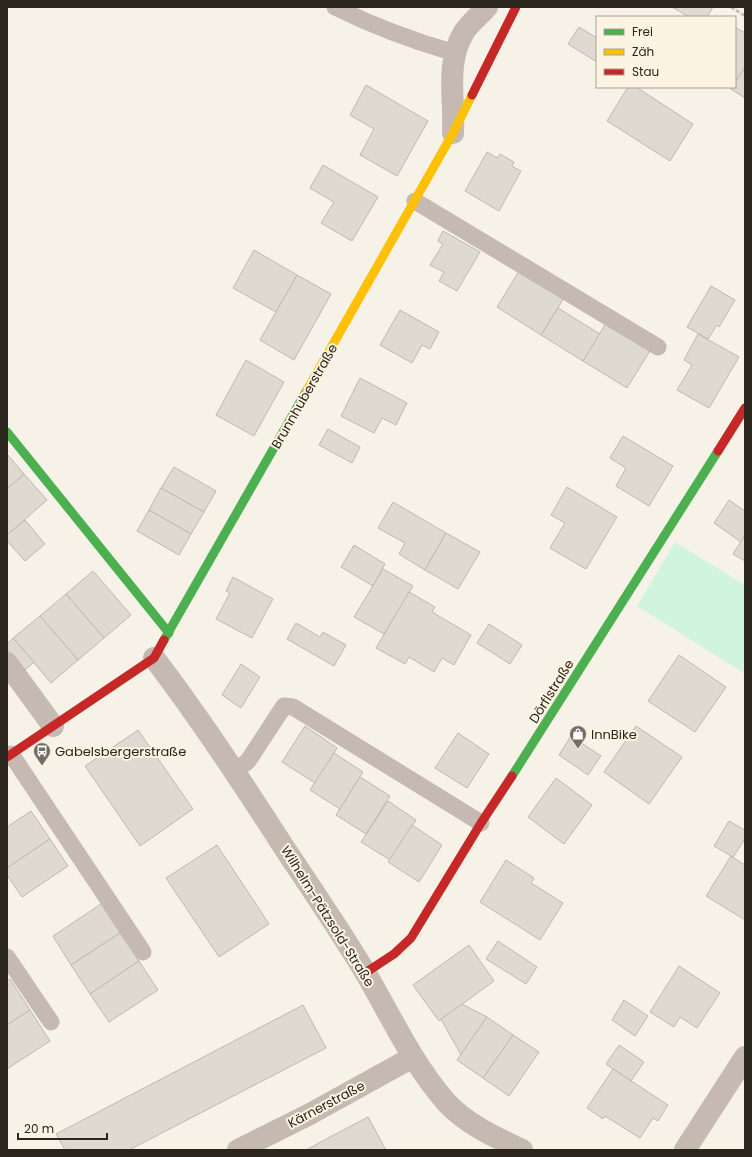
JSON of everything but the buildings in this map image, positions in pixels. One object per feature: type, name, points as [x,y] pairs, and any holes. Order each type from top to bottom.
[{"type":"street","name":"Brunnhuberstraße","points":[[453,133],[454,115],[452,83],[455,53],[464,32],[488,7]]},
{"type":"street","name":"Brunnhuberstraße","points":[[154,658],[453,133],[516,7]]},
{"type":"street","name":"Dörflstraße","points":[[365,973],[394,954],[411,938],[481,823],[554,712],[745,408]]},
{"type":"street","points":[[7,432],[169,632]]},
{"type":"street","points":[[9,755],[154,658]]},
{"type":"street","name":"Wilhelm-Pätzsold-Straße","points":[[154,658],[178,689],[235,771],[365,973],[426,1077],[447,1103],[468,1121],[522,1150]]},
{"type":"street","points":[[7,663],[53,726]]},
{"type":"street","name":"Kärnerstraße","points":[[238,1150],[310,1114],[413,1057]]},
{"type":"street","points":[[685,1150],[745,1057]]},
{"type":"lane","points":[[335,7],[364,22],[422,44],[455,53]]},
{"type":"lane","points":[[414,201],[658,347]]},
{"type":"lane","points":[[235,771],[248,761],[284,706],[293,706],[481,823]]},
{"type":"lane","points":[[9,755],[143,952]]},
{"type":"lane","points":[[7,957],[51,1022]]},
{"type":"path","points":[[731,7],[745,16]]},
{"type":"green space","points":[[675,542],[745,585],[745,674],[637,606]]},
{"type":"traffic: fast","points":[[164,640],[307,390]]},
{"type":"traffic: fast","points":[[7,432],[169,633]]},
{"type":"traffic: fast","points":[[512,776],[718,451]]},
{"type":"traffic: slow","points":[[307,390],[453,133],[472,95]]},
{"type":"traffic: jam","points":[[472,95],[516,7]]},
{"type":"traffic: jam","points":[[718,451],[745,408]]},
{"type":"traffic: jam","points":[[7,757],[154,658],[164,640]]},
{"type":"traffic: jam","points":[[365,973],[394,954],[411,938],[481,823],[512,776]]},
{"type":"place","name":"InnBike","points":[[578,749]]},
{"type":"place","name":"Gabelsbergerstraße","points":[[42,766]]}]
